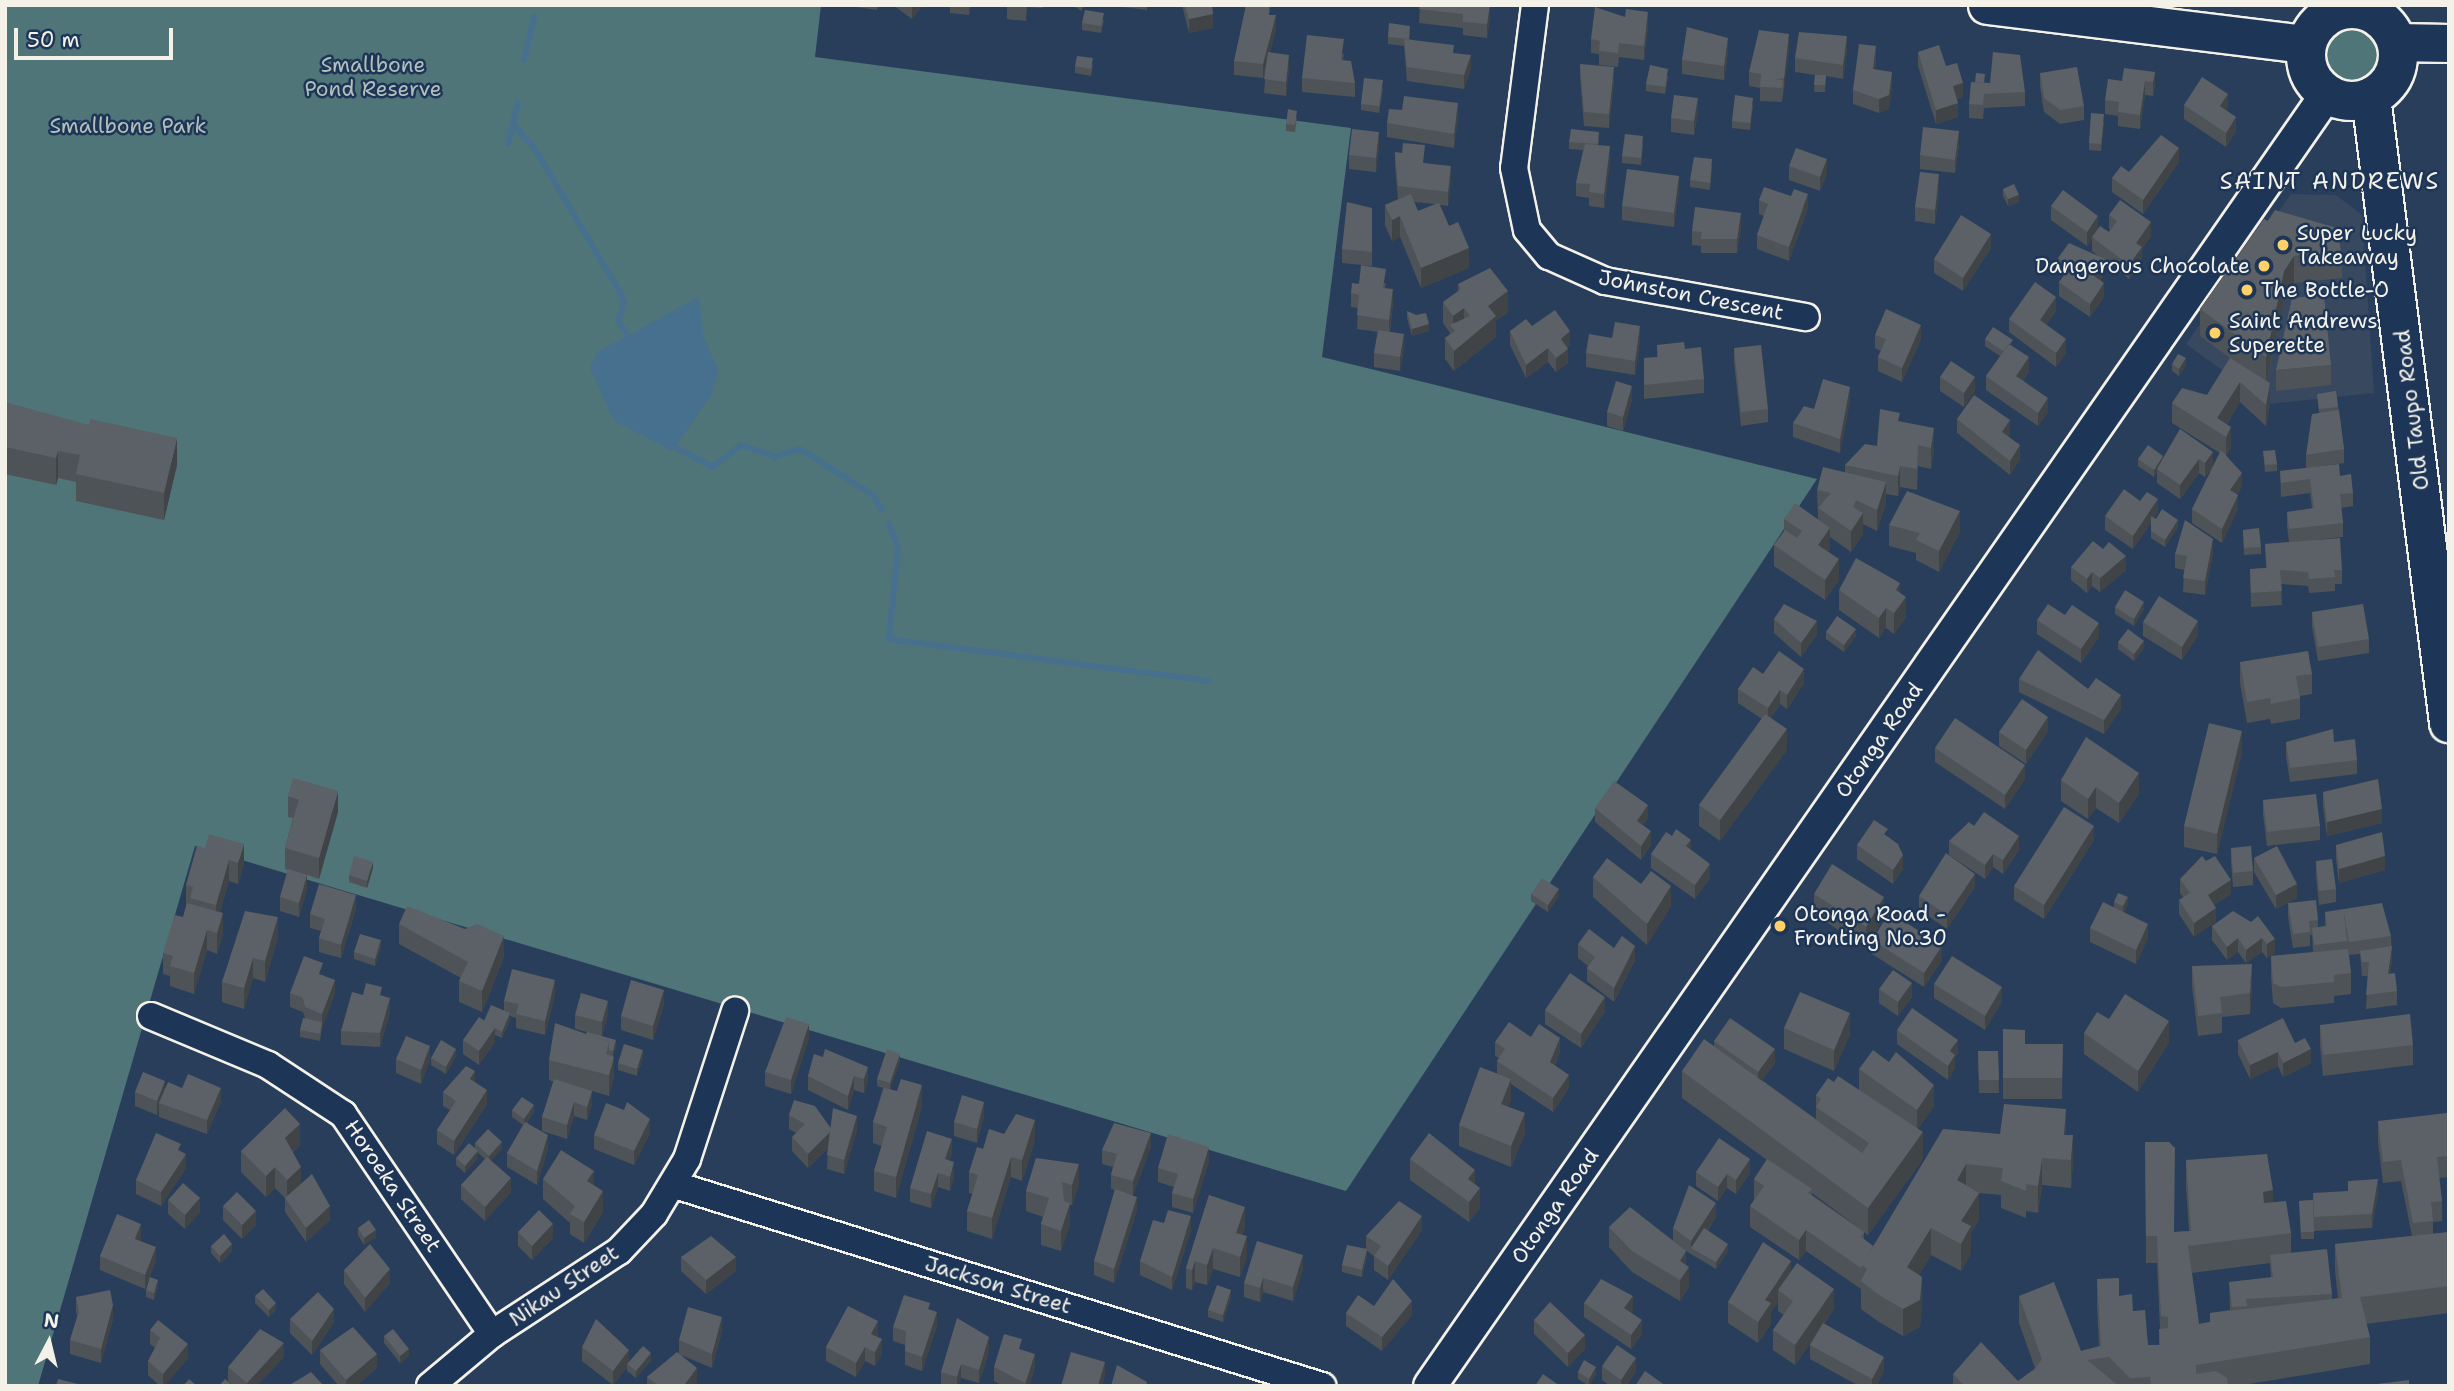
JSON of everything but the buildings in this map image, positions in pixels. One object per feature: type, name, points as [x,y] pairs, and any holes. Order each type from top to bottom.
[{"type":"highway","points":[[2355,7],[2387,24],[2396,42],[2393,77],[2371,97],[2349,102],[2327,94],[2308,73],[2306,44],[2330,14],[2355,7]]},
{"type":"highway","name":"Old Taupo Road","points":[[2371,97],[2449,723]]},
{"type":"main road","points":[[1987,5],[2306,44]]},
{"type":"main road","points":[[2396,42],[2449,43]]},
{"type":"street","name":"Johnston Crescent","points":[[1535,5],[1514,168],[1527,230],[1549,256],[1605,281],[1806,317]]},
{"type":"street","name":"Otonga Road","points":[[1430,1386],[2327,94]]},
{"type":"street","name":"Nikau Street","points":[[430,1386],[492,1334],[619,1251],[676,1185],[735,1011]]},
{"type":"street","name":"Horoeka Street","points":[[152,1016],[268,1065],[343,1114],[492,1334]]},
{"type":"street","name":"Jackson Street","points":[[676,1185],[1322,1386]]},
{"type":"shaded area","points":[[2291,194],[2336,195],[2362,215],[2374,393],[2269,404],[2186,344]]},
{"type":"shaded area","points":[[699,297],[704,337],[718,370],[712,395],[672,451],[614,421],[590,368],[597,352]]},
{"type":"green space","points":[[5,5],[821,5],[815,57],[1351,128],[1322,357],[1817,479],[1346,1191],[195,846],[38,1386],[5,1386]]},
{"type":"green space","points":[[2352,25],[2369,30],[2377,38],[2382,55],[2377,72],[2369,80],[2352,85],[2335,80],[2327,72],[2322,55],[2327,38],[2335,30]]},
{"type":"waterway","points":[[524,60],[534,17]]},
{"type":"waterway","points":[[508,144],[518,102]]},
{"type":"waterway","points":[[513,124],[535,149],[620,292],[624,303],[618,321],[626,333]]},
{"type":"waterway","points":[[675,447],[712,467],[741,445],[775,457],[800,449],[873,495],[882,510]]},
{"type":"waterway","points":[[889,524],[898,547],[889,639],[1208,681]]},
{"type":"place","name":"Super Lucky Takeaway","points":[[2283,245]]},
{"type":"place","name":"Dangerous Chocolate","points":[[2264,266]]},
{"type":"place","name":"The Bottle-O","points":[[2247,290]]},
{"type":"place","name":"Saint Andrews Superette","points":[[2215,333]]},
{"type":"place","name":"Otonga Road - Fronting No.30","points":[[1780,926]]},
{"type":"district","name":"SAINT ANDREWS","points":[[2330,181]]},
{"type":"park label","name":"Smallbone Pond Reserve","points":[[373,77]]},
{"type":"park label","name":"Smallbone Park","points":[[128,126]]}]
